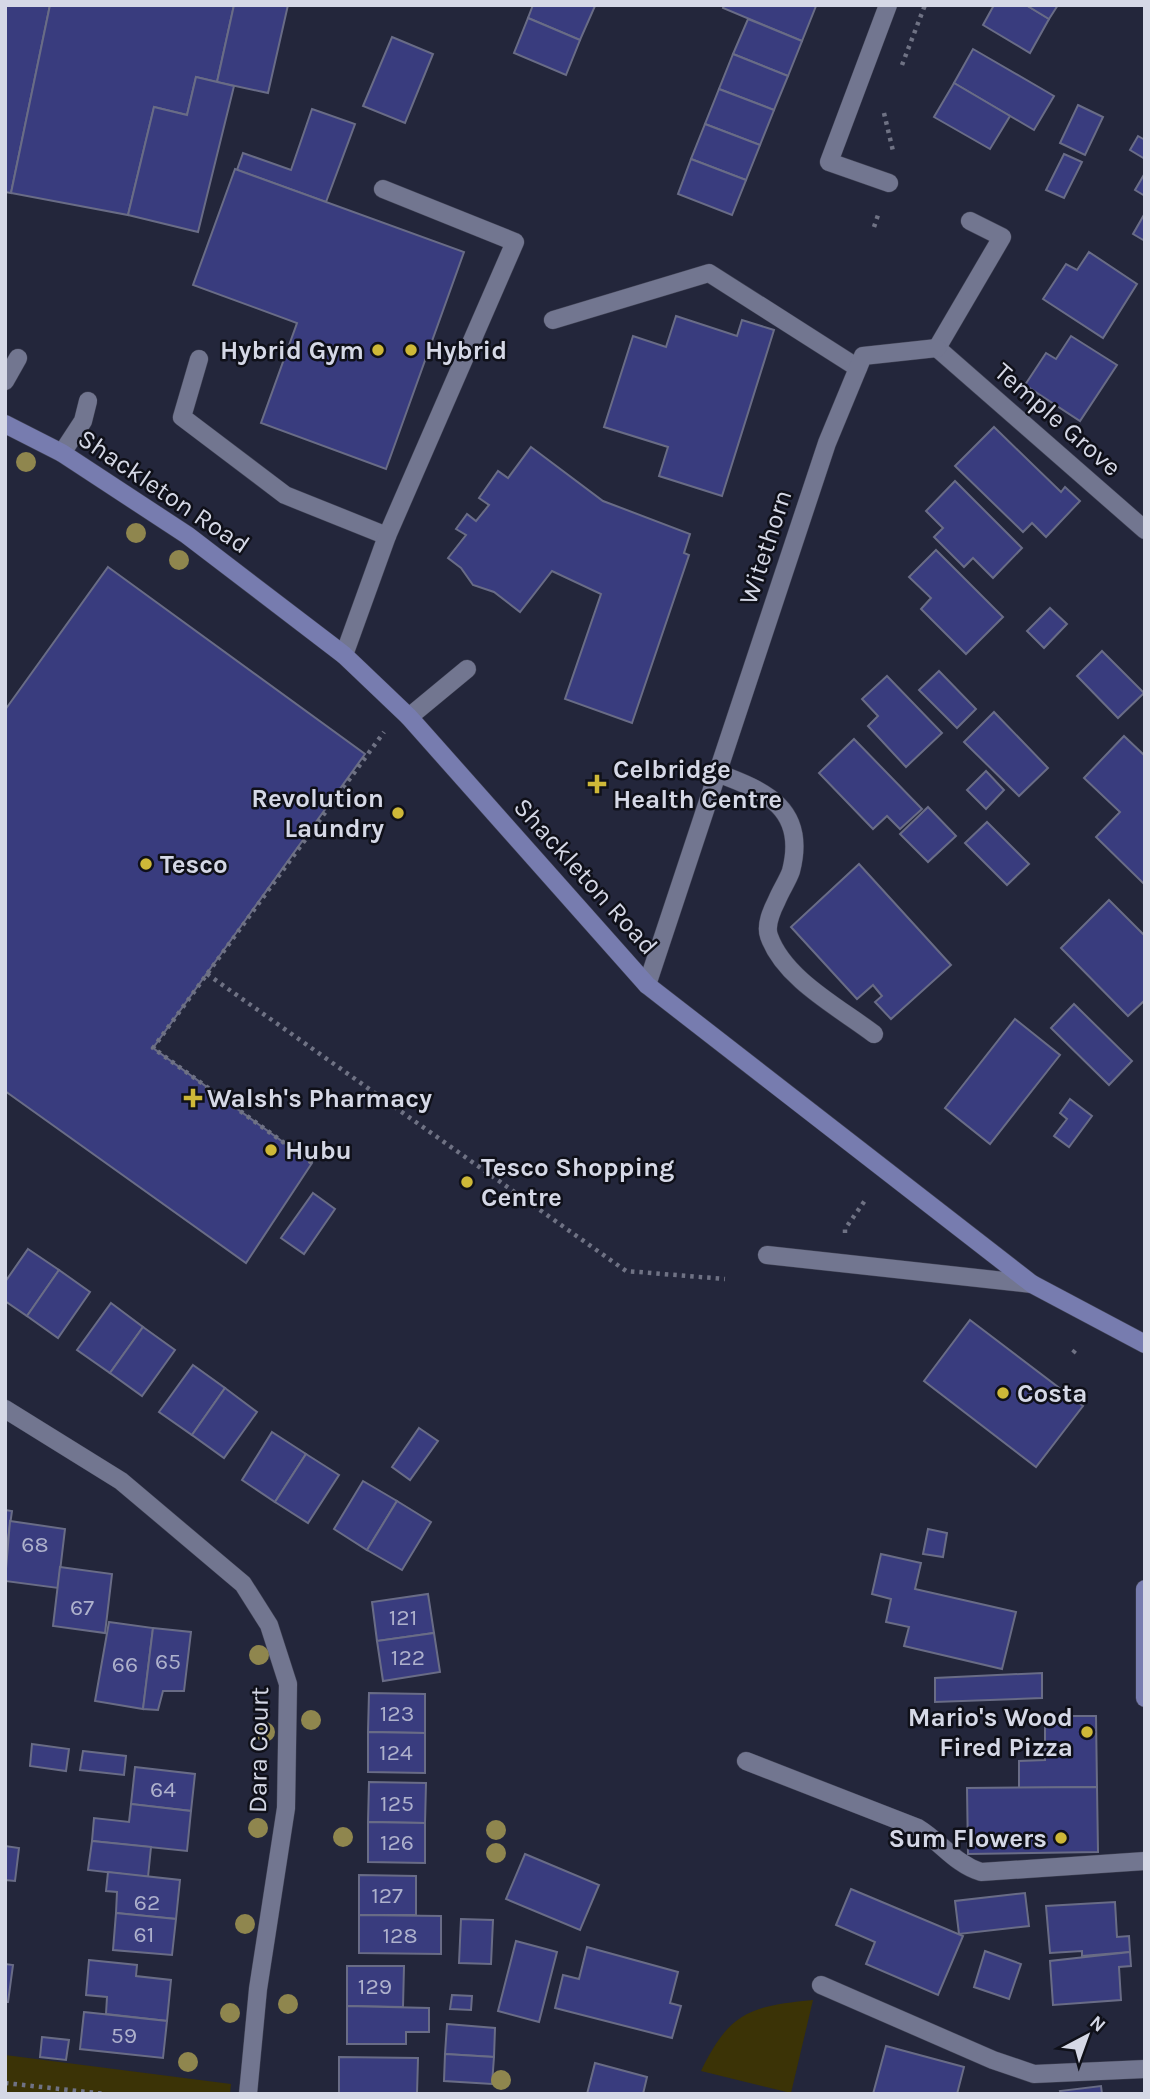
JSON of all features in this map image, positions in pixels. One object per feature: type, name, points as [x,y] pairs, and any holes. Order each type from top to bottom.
[{"type":"street","points":[[888,5],[829,162],[889,183]]},
{"type":"street","points":[[344,655],[387,536],[515,242],[383,188]]},
{"type":"street","points":[[553,320],[709,273],[858,368],[863,356],[937,348],[1002,237],[970,221]]},
{"type":"street","name":"Temple Grove","points":[[937,348],[1145,530]]},
{"type":"street","points":[[5,382],[19,358]]},
{"type":"street","points":[[199,359],[182,417],[285,495],[387,536]]},
{"type":"street","name":"Witethorn","points":[[647,985],[827,443],[858,368]]},
{"type":"street","points":[[62,453],[83,421],[88,401]]},
{"type":"street","name":"Shackleton Road","points":[[5,424],[62,453],[187,535],[344,655],[406,714],[647,985],[1032,1284],[1145,1344]]},
{"type":"street","points":[[406,714],[467,668]]},
{"type":"street","points":[[717,773],[760,789],[783,807],[793,832],[790,871],[770,917],[768,934],[780,956],[798,976],[874,1034]]},
{"type":"street","points":[[767,1255],[1032,1284]]},
{"type":"street","name":"Dara Court","points":[[5,1409],[121,1481],[243,1584],[270,1625],[288,1684],[286,1808],[258,1989],[248,2094]]},
{"type":"street","points":[[1145,1589],[1145,1698]]},
{"type":"street","points":[[746,1761],[918,1828],[935,1838],[962,1866],[981,1872],[1145,1861]]},
{"type":"street","points":[[821,1985],[993,2060],[1034,2074],[1145,2069]]},
{"type":"path","points":[[897,78],[925,5]]},
{"type":"path","points":[[888,102],[883,114],[889,143],[898,160],[889,183]]},
{"type":"path","points":[[313,1163],[153,1048],[365,754],[406,714]]},
{"type":"path","points":[[207,974],[626,1271],[725,1279]]},
{"type":"path","points":[[846,1237],[845,1229],[866,1199]]},
{"type":"path","points":[[5,2082],[106,2094]]},
{"type":"shaded area","points":[[813,2000],[791,2093],[701,2071],[721,2036],[744,2016],[772,2005]]},
{"type":"shaded area","points":[[5,2055],[231,2084],[230,2094],[5,2094]]},
{"type":"building","points":[[5,5],[50,5],[11,193],[5,192]]},
{"type":"building","points":[[50,5],[234,5],[217,82],[196,77],[187,115],[154,107],[128,215],[11,193]]},
{"type":"building","points":[[234,5],[288,5],[268,93],[217,82]]},
{"type":"building","points":[[533,5],[595,6],[580,40],[528,18]]},
{"type":"building","points":[[724,5],[816,6],[802,41],[723,8]]},
{"type":"building","points":[[994,5],[1026,5],[1049,19],[1030,53],[983,25]]},
{"type":"building","points":[[1026,5],[1058,5],[1049,19]]},
{"type":"building","points":[[528,18],[580,40],[566,75],[514,53]]},
{"type":"building","points":[[748,19],[802,41],[788,76],[733,54]]},
{"type":"building","points":[[392,37],[433,54],[405,123],[363,106]]},
{"type":"building","points":[[973,49],[1054,96],[1034,130],[954,83]]},
{"type":"building","points":[[733,54],[788,76],[774,110],[719,89]]},
{"type":"building","points":[[196,77],[234,86],[198,232],[128,215],[154,107],[187,115]]},
{"type":"building","points":[[954,83],[1010,116],[990,149],[934,117]]},
{"type":"building","points":[[719,89],[774,110],[760,145],[705,124]]},
{"type":"building","points":[[1078,105],[1103,117],[1085,155],[1060,143]]},
{"type":"building","points":[[312,109],[355,124],[326,202],[237,170],[243,153],[291,170]]},
{"type":"building","points":[[705,124],[760,145],[746,180],[691,159]]},
{"type":"building","points":[[1138,136],[1145,140],[1145,159],[1130,150]]},
{"type":"building","points":[[1064,154],[1082,162],[1064,198],[1046,190]]},
{"type":"building","points":[[691,159],[746,180],[732,215],[678,194]]},
{"type":"building","points":[[235,169],[464,252],[386,469],[261,423],[297,323],[193,285]]},
{"type":"building","points":[[1145,173],[1145,196],[1135,190]]},
{"type":"building","points":[[1145,213],[1145,241],[1133,234]]},
{"type":"building","points":[[1089,252],[1137,284],[1103,338],[1043,299],[1066,264],[1077,270]]},
{"type":"building","points":[[676,316],[737,336],[742,320],[774,330],[722,496],[659,476],[668,447],[604,427],[633,336],[666,347]]},
{"type":"building","points":[[1071,336],[1117,365],[1080,421],[1025,385],[1046,353],[1056,359]]},
{"type":"building","points":[[994,427],[1061,492],[1065,487],[1080,501],[1046,537],[1032,523],[1023,532],[955,466]]},
{"type":"building","points":[[531,447],[603,501],[690,534],[684,553],[689,555],[632,723],[565,699],[601,594],[552,571],[520,612],[494,592],[473,585],[461,568],[448,558],[466,535],[456,529],[467,514],[476,521],[489,505],[479,498],[498,471],[508,478]]},
{"type":"building","points":[[955,481],[1022,548],[993,578],[973,558],[964,567],[934,537],[943,528],[926,511]]},
{"type":"building","points":[[936,550],[1003,617],[966,654],[921,609],[931,598],[909,577]]},
{"type":"building","name":"Tesco","points":[[108,567],[365,754],[153,1048],[312,1163],[246,1263],[5,1091],[5,710]]},
{"type":"building","points":[[1050,608],[1067,624],[1044,648],[1027,631]]},
{"type":"building","points":[[1102,651],[1144,693],[1118,718],[1077,676]]},
{"type":"building","points":[[939,671],[976,709],[957,728],[919,690]]},
{"type":"building","points":[[887,676],[942,733],[906,767],[868,726],[878,716],[862,699]]},
{"type":"building","points":[[994,712],[1048,768],[1019,796],[964,742]]},
{"type":"building","points":[[1124,736],[1145,756],[1144,884],[1096,837],[1120,812],[1084,778]]},
{"type":"building","points":[[854,739],[922,809],[900,829],[887,816],[873,829],[819,773]]},
{"type":"building","points":[[986,771],[1004,790],[986,809],[967,790]]},
{"type":"building","points":[[928,807],[956,836],[928,862],[900,834]]},
{"type":"building","points":[[987,822],[1029,864],[1007,885],[965,843]]},
{"type":"building","points":[[859,864],[951,965],[891,1019],[875,1002],[882,996],[873,985],[857,999],[791,927]]},
{"type":"building","points":[[1109,900],[1145,936],[1145,1000],[1128,1016],[1061,948]]},
{"type":"building","points":[[1074,1004],[1132,1061],[1109,1085],[1051,1028]]},
{"type":"building","points":[[1015,1019],[1060,1055],[990,1144],[945,1108]]},
{"type":"building","points":[[1070,1099],[1092,1116],[1069,1147],[1054,1136],[1067,1119],[1060,1113]]},
{"type":"building","points":[[313,1193],[335,1209],[304,1254],[281,1238]]},
{"type":"building","points":[[28,1249],[59,1270],[27,1316],[5,1301],[5,1282]]},
{"type":"building","points":[[59,1270],[90,1292],[58,1338],[27,1316]]},
{"type":"building","points":[[111,1303],[143,1327],[110,1373],[77,1350]]},
{"type":"building","name":"Costa","points":[[970,1320],[1083,1406],[1036,1467],[924,1381]]},
{"type":"building","points":[[143,1327],[175,1350],[142,1396],[110,1373]]},
{"type":"building","points":[[193,1365],[225,1388],[192,1435],[159,1412]]},
{"type":"building","points":[[225,1388],[257,1412],[224,1458],[192,1435]]},
{"type":"building","points":[[419,1428],[438,1441],[410,1480],[392,1467]]},
{"type":"building","points":[[272,1432],[306,1454],[275,1502],[242,1480]]},
{"type":"building","points":[[306,1454],[339,1475],[308,1523],[275,1502]]},
{"type":"building","points":[[363,1481],[397,1501],[367,1550],[334,1529]]},
{"type":"building","points":[[397,1501],[431,1522],[402,1570],[367,1550]]},
{"type":"building","points":[[5,1510],[12,1511],[5,1560]]},
{"type":"building","points":[[10,1521],[65,1529],[58,1588],[5,1581]]},
{"type":"building","points":[[928,1529],[947,1533],[943,1557],[923,1554]]},
{"type":"building","points":[[881,1554],[921,1563],[915,1589],[1016,1612],[1002,1669],[904,1646],[909,1627],[886,1622],[891,1599],[872,1594]]},
{"type":"building","points":[[60,1567],[112,1574],[105,1633],[53,1626]]},
{"type":"building","points":[[428,1594],[434,1633],[377,1641],[372,1602]]},
{"type":"building","points":[[109,1622],[153,1628],[143,1709],[95,1701]]},
{"type":"building","points":[[153,1628],[191,1632],[184,1691],[163,1691],[158,1710],[143,1709]]},
{"type":"building","points":[[434,1633],[440,1672],[383,1681],[377,1641]]},
{"type":"building","points":[[1042,1673],[1042,1698],[935,1702],[935,1678]]},
{"type":"building","points":[[369,1693],[425,1694],[425,1733],[368,1732]]},
{"type":"building","points":[[1045,1716],[1096,1716],[1097,1787],[1019,1788],[1019,1761],[1045,1760]]},
{"type":"building","points":[[368,1732],[425,1733],[425,1773],[368,1772]]},
{"type":"building","points":[[32,1744],[69,1749],[66,1771],[30,1766]]},
{"type":"building","points":[[83,1751],[126,1756],[124,1775],[80,1770]]},
{"type":"building","points":[[135,1767],[195,1774],[191,1811],[131,1804]]},
{"type":"building","points":[[369,1782],[426,1783],[425,1823],[368,1822]]},
{"type":"building","points":[[1097,1787],[1098,1852],[968,1854],[967,1788]]},
{"type":"building","points":[[131,1804],[191,1811],[187,1851],[92,1841],[94,1818],[129,1822]]},
{"type":"building","points":[[368,1822],[425,1823],[425,1863],[368,1862]]},
{"type":"building","points":[[92,1841],[151,1847],[148,1877],[88,1870]]},
{"type":"building","points":[[5,1846],[19,1848],[15,1881],[5,1880]]},
{"type":"building","points":[[525,1854],[599,1885],[580,1930],[506,1899]]},
{"type":"building","points":[[108,1872],[180,1880],[176,1919],[116,1913],[117,1892],[106,1891]]},
{"type":"building","points":[[359,1875],[416,1876],[416,1915],[359,1915]]},
{"type":"building","points":[[851,1889],[963,1936],[938,1995],[866,1964],[875,1942],[836,1925]]},
{"type":"building","points":[[1025,1893],[1029,1926],[959,1934],[955,1901]]},
{"type":"building","points":[[1115,1902],[1117,1937],[1129,1936],[1130,1952],[1082,1956],[1082,1951],[1050,1953],[1046,1906]]},
{"type":"building","points":[[116,1913],[176,1919],[172,1955],[113,1950]]},
{"type":"building","points":[[359,1915],[441,1916],[441,1954],[359,1953]]},
{"type":"building","points":[[461,1919],[493,1920],[491,1964],[459,1963]]},
{"type":"building","points":[[516,1941],[557,1952],[539,2022],[498,2011]]},
{"type":"building","points":[[587,1947],[678,1972],[670,2003],[681,2006],[672,2038],[555,2008],[563,1975],[579,1979]]},
{"type":"building","points":[[985,1951],[1021,1964],[1009,1999],[974,1987]]},
{"type":"building","points":[[1130,1952],[1131,1966],[1119,1967],[1121,2000],[1053,2005],[1050,1961]]},
{"type":"building","points":[[89,1960],[137,1965],[136,1976],[171,1980],[167,2021],[106,2014],[107,1997],[86,1995]]},
{"type":"building","points":[[5,1964],[13,1965],[8,2002],[5,2002]]},
{"type":"building","points":[[347,1966],[404,1966],[403,2007],[347,2006]]},
{"type":"building","points":[[452,1995],[472,1996],[471,2010],[450,2009]]},
{"type":"building","points":[[347,2006],[429,2008],[429,2032],[406,2032],[406,2044],[347,2044]]},
{"type":"building","points":[[84,2012],[167,2021],[163,2058],[80,2049]]},
{"type":"building","points":[[447,2024],[495,2028],[494,2057],[445,2054]]},
{"type":"building","points":[[42,2037],[69,2040],[66,2060],[40,2057]]},
{"type":"building","points":[[886,2046],[964,2067],[957,2094],[873,2094]]},
{"type":"building","points":[[445,2054],[494,2057],[492,2084],[444,2081]]},
{"type":"building","points":[[339,2057],[418,2058],[417,2094],[339,2094]]},
{"type":"building","points":[[595,2063],[647,2077],[643,2094],[587,2094]]},
{"type":"building","points":[[1101,2086],[1102,2094],[1061,2094],[1060,2091]]},
{"type":"place","name":"Hybrid Gym","points":[[378,350]]},
{"type":"place","name":"Hybrid","points":[[411,350]]},
{"type":"place","name":"Celbridge Health Centre","points":[[597,784]]},
{"type":"place","name":"Revolution Laundry","points":[[398,813]]},
{"type":"place","name":"Tesco","points":[[146,864]]},
{"type":"place","name":"Walsh's Pharmacy","points":[[193,1098]]},
{"type":"place","name":"Hubu","points":[[271,1150]]},
{"type":"place","name":"Tesco Shopping Centre","points":[[467,1182]]},
{"type":"place","name":"Costa","points":[[1003,1393]]},
{"type":"place","name":"Mario's Wood Fired Pizza","points":[[1087,1732]]},
{"type":"place","name":"Sum Flowers","points":[[1061,1838]]}]
